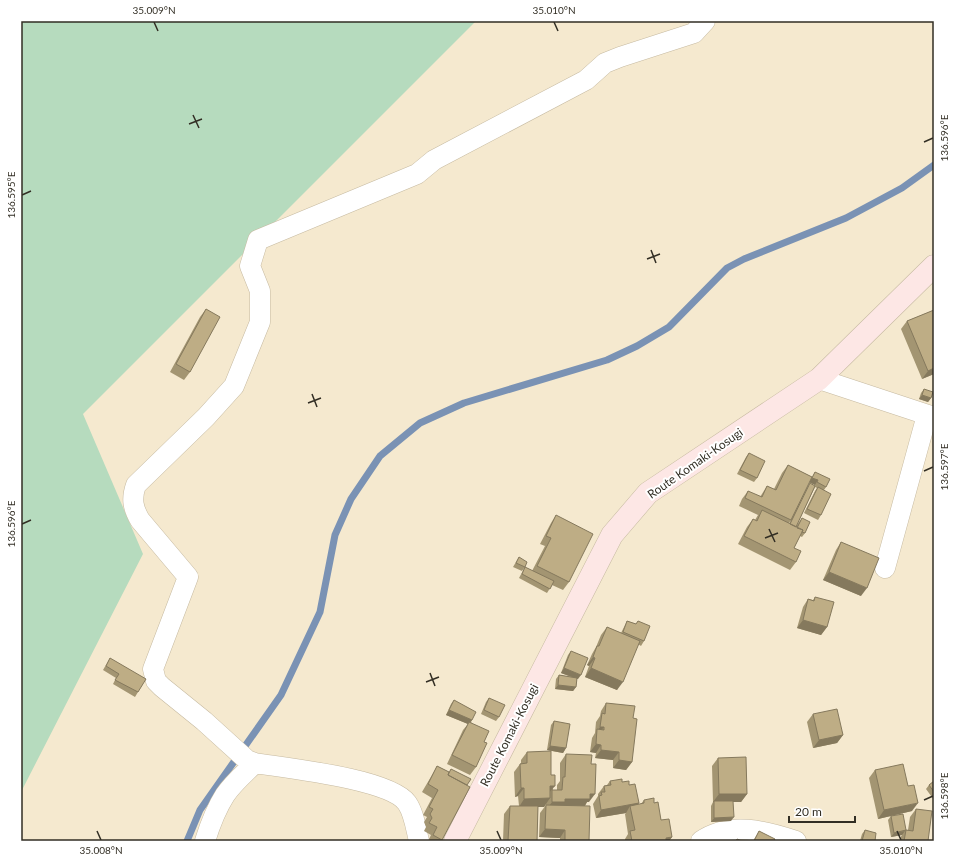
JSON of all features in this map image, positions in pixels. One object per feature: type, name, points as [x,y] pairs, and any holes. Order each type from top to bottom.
[{"type":"main road","name":"Route Komaki-Kosugi","points":[[455,841],[612,535],[648,493],[819,379],[934,266]]},
{"type":"street","points":[[419,841],[413,818],[407,803],[397,793],[347,777],[245,756],[156,681],[153,669],[188,577],[140,520],[134,510],[133,501],[136,485],[206,418],[234,386],[260,322],[260,291],[250,266],[258,240],[417,174],[434,160],[586,80],[605,63],[694,33],[705,21]]},
{"type":"street","points":[[819,379],[931,416],[885,568]]},
{"type":"street","points":[[204,841],[225,794],[237,780],[245,756]]},
{"type":"street","points":[[701,841],[722,831],[739,829],[758,830],[796,841]]},
{"type":"green space","points":[[21,21],[476,21],[83,414],[143,554],[21,792]]},
{"type":"building","points":[[206,309],[220,317],[190,372],[176,364]]},
{"type":"building","points":[[934,310],[934,368],[928,371],[907,321]]},
{"type":"building","points":[[924,389],[933,392],[931,398],[922,395]]},
{"type":"building","points":[[749,453],[765,461],[757,478],[740,470]]},
{"type":"building","points":[[788,465],[812,477],[791,520],[745,498],[748,491],[762,497],[767,486],[776,490]]},
{"type":"building","points":[[815,472],[830,479],[826,487],[817,482],[818,480],[812,478]]},
{"type":"building","points":[[810,483],[815,486],[796,527],[790,524]]},
{"type":"building","points":[[818,487],[831,494],[821,515],[807,509]]},
{"type":"building","points":[[762,510],[803,530],[794,548],[801,551],[796,562],[744,536],[753,519],[757,521]]},
{"type":"building","points":[[556,515],[593,534],[569,582],[537,566],[551,538],[546,536]]},
{"type":"building","points":[[802,518],[810,522],[805,533],[802,532],[803,530],[797,528]]},
{"type":"building","points":[[841,542],[879,558],[867,588],[829,572]]},
{"type":"building","points":[[519,557],[527,562],[525,567],[516,563]]},
{"type":"building","points":[[525,567],[554,581],[550,589],[522,574]]},
{"type":"building","points":[[815,597],[834,602],[827,627],[803,620],[808,599],[814,601]]},
{"type":"building","points":[[627,621],[636,624],[638,621],[650,626],[644,641],[623,632]]},
{"type":"building","points":[[607,627],[640,641],[623,682],[591,668],[595,658],[593,657],[597,646],[599,646]]},
{"type":"building","points":[[571,651],[588,658],[581,675],[564,668]]},
{"type":"building","points":[[110,658],[146,679],[138,692],[115,680],[119,674],[106,666]]},
{"type":"building","points":[[559,675],[577,678],[576,687],[558,685]]},
{"type":"building","points":[[489,698],[505,705],[499,717],[484,710]]},
{"type":"building","points":[[454,700],[476,712],[472,720],[449,710]]},
{"type":"building","points":[[606,703],[635,706],[633,718],[637,719],[632,762],[619,760],[619,752],[601,750],[601,745],[596,744],[597,729],[604,730],[604,727],[600,727],[602,713],[605,714]]},
{"type":"building","points":[[837,709],[843,735],[819,740],[813,714]]},
{"type":"building","points":[[554,721],[570,724],[566,748],[550,746]]},
{"type":"building","points":[[469,722],[489,731],[484,742],[487,743],[476,767],[452,755]]},
{"type":"building","points":[[551,751],[551,775],[555,775],[555,786],[550,786],[550,798],[524,799],[524,788],[521,788],[520,764],[527,763],[527,752]]},
{"type":"building","points":[[566,754],[592,755],[591,764],[596,764],[595,794],[590,794],[590,799],[565,799],[565,802],[552,802],[552,790],[562,790],[563,777],[565,777]]},
{"type":"building","points":[[746,757],[747,794],[719,794],[718,758]]},
{"type":"building","points":[[903,764],[908,786],[914,785],[918,803],[884,810],[875,770]]},
{"type":"building","points":[[437,766],[449,772],[448,775],[470,787],[442,840],[433,835],[437,827],[429,823],[432,818],[430,814],[433,809],[429,807],[438,790],[428,784]]},
{"type":"building","points":[[451,769],[471,779],[467,785],[448,775]]},
{"type":"building","points":[[622,779],[622,782],[629,781],[629,785],[635,784],[639,803],[601,810],[599,796],[602,795],[601,792],[605,792],[604,786],[611,785],[610,781]]},
{"type":"building","points":[[934,781],[934,792],[929,785]]},
{"type":"building","points":[[654,798],[654,803],[658,802],[661,820],[669,819],[672,837],[666,838],[666,841],[632,841],[630,831],[635,830],[630,806],[644,803],[644,800]]},
{"type":"building","points":[[714,801],[733,801],[734,817],[714,818]]},
{"type":"building","points":[[546,805],[590,806],[589,841],[565,841],[565,830],[545,829]]},
{"type":"building","points":[[510,806],[538,806],[537,841],[508,841]]},
{"type":"building","points":[[916,809],[932,811],[928,841],[904,841],[906,830],[913,831]]},
{"type":"building","points":[[903,814],[906,830],[894,833],[891,816]]},
{"type":"building","points":[[865,830],[876,833],[875,841],[862,841]]},
{"type":"building","points":[[759,831],[775,839],[774,841],[754,841]]},
{"type":"waterway","points":[[187,841],[200,810],[281,695],[320,612],[335,535],[351,499],[380,456],[420,423],[464,403],[607,360],[637,346],[669,327],[727,268],[744,259],[846,218],[902,188],[934,165]]}]
